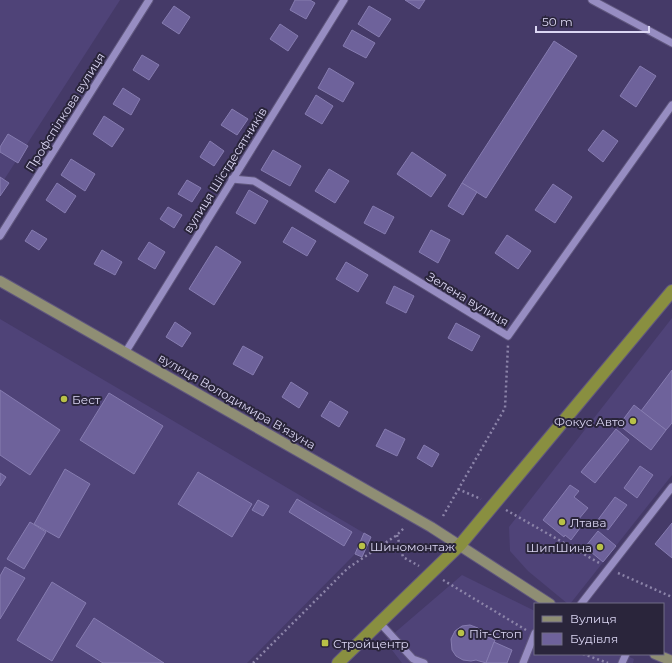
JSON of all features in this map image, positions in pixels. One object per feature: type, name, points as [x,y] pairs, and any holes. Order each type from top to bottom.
[{"type":"highway","points":[[338,663],[460,546],[672,292]]},
{"type":"main road","name":"вулиця Володимира В'язуна","points":[[0,281],[431,526],[546,603]]},
{"type":"main road","points":[[657,655],[672,661]]},
{"type":"street","name":"Профспілкова вулиця","points":[[0,236],[149,0]]},
{"type":"street","name":"вулиця Шістдесятників","points":[[125,353],[344,0]]},
{"type":"street","points":[[592,0],[672,44]]},
{"type":"street","name":"Зелена вулиця","points":[[232,179],[254,181],[508,336],[672,105]]},
{"type":"street","points":[[582,603],[672,487]]},
{"type":"street","points":[[380,623],[413,659],[424,663]]},
{"type":"street","points":[[523,663],[534,636]]},
{"type":"path","points":[[443,516],[505,408],[508,336]]},
{"type":"path","points":[[514,514],[608,568],[672,596]]},
{"type":"path","points":[[253,663],[348,568],[397,535]]},
{"type":"path","points":[[456,588],[534,633]]},
{"type":"path","points":[[586,655],[608,663]]},
{"type":"shaded area","points":[[0,0],[120,0],[0,186]]},
{"type":"shaded area","points":[[672,318],[672,475],[571,603],[567,603],[528,571],[510,551],[509,527]]},
{"type":"shaded area","points":[[0,319],[364,533],[355,554],[247,663],[0,663]]},
{"type":"shaded area","points":[[462,575],[534,611],[534,655],[625,655],[634,659],[633,663],[402,663],[385,641]]},
{"type":"building","points":[[295,0],[310,0],[315,3],[306,19],[290,10]]},
{"type":"building","points":[[405,0],[425,0],[419,9]]},
{"type":"building","points":[[174,6],[190,17],[179,34],[162,23]]},
{"type":"building","points":[[369,6],[391,19],[379,37],[358,24]]},
{"type":"building","points":[[280,24],[298,36],[288,51],[270,39]]},
{"type":"building","points":[[352,30],[375,43],[366,58],[343,46]]},
{"type":"building","points":[[554,41],[577,56],[486,198],[462,183]]},
{"type":"building","points":[[142,55],[159,65],[149,80],[133,70]]},
{"type":"building","points":[[640,66],[656,76],[636,107],[620,96]]},
{"type":"building","points":[[329,68],[354,83],[343,102],[318,88]]},
{"type":"building","points":[[123,88],[140,99],[131,115],[113,104]]},
{"type":"building","points":[[316,95],[333,106],[322,124],[305,114]]},
{"type":"building","points":[[232,109],[248,119],[237,135],[221,125]]},
{"type":"building","points":[[104,116],[124,129],[112,147],[93,134]]},
{"type":"building","points":[[603,130],[618,141],[603,162],[588,150]]},
{"type":"building","points":[[8,134],[28,146],[18,163],[0,152],[0,147]]},
{"type":"building","points":[[210,141],[224,151],[214,166],[200,157]]},
{"type":"building","points":[[273,150],[301,166],[290,186],[261,170]]},
{"type":"building","points":[[412,152],[446,175],[431,197],[397,174]]},
{"type":"building","points":[[71,159],[95,174],[85,191],[61,175]]},
{"type":"building","points":[[329,169],[349,181],[335,203],[315,191]]},
{"type":"building","points":[[0,177],[9,183],[0,196]]},
{"type":"building","points":[[187,180],[201,188],[192,202],[178,194]]},
{"type":"building","points":[[57,183],[76,196],[65,213],[46,200]]},
{"type":"building","points":[[462,183],[477,192],[463,215],[448,206]]},
{"type":"building","points":[[553,184],[572,197],[555,223],[535,210]]},
{"type":"building","points":[[249,190],[268,201],[255,224],[236,213]]},
{"type":"building","points":[[373,206],[394,217],[385,234],[364,223]]},
{"type":"building","points":[[168,207],[182,215],[174,228],[160,219]]},
{"type":"building","points":[[292,227],[316,241],[307,256],[283,242]]},
{"type":"building","points":[[32,230],[47,239],[39,250],[25,241]]},
{"type":"building","points":[[431,230],[450,240],[438,263],[419,252]]},
{"type":"building","points":[[507,235],[531,251],[518,269],[495,253]]},
{"type":"building","points":[[149,242],[165,252],[155,269],[138,259]]},
{"type":"building","points":[[216,246],[241,262],[214,305],[189,289]]},
{"type":"building","points":[[102,250],[122,262],[115,275],[94,264]]},
{"type":"building","points":[[346,262],[368,275],[358,292],[336,279]]},
{"type":"building","points":[[394,286],[414,296],[406,313],[386,303]]},
{"type":"building","points":[[175,322],[191,333],[182,347],[166,337]]},
{"type":"building","points":[[456,323],[480,336],[472,351],[448,338]]},
{"type":"building","points":[[243,346],[263,357],[253,375],[233,364]]},
{"type":"building","points":[[672,370],[672,423],[666,430],[641,411]]},
{"type":"building","points":[[291,382],[308,393],[299,408],[282,397]]},
{"type":"building","points":[[0,390],[60,430],[30,475],[0,455]]},
{"type":"building","points":[[109,393],[163,426],[134,474],[80,440]]},
{"type":"building","points":[[330,401],[348,412],[339,427],[321,416]]},
{"type":"building","points":[[634,405],[666,430],[651,450],[619,425]]},
{"type":"building","points":[[385,429],[405,439],[397,456],[376,446]]},
{"type":"building","points":[[616,429],[629,440],[595,483],[581,472]]},
{"type":"building","points":[[424,445],[439,454],[432,467],[417,458]]},
{"type":"building","points":[[640,466],[653,475],[637,498],[624,488]]},
{"type":"building","points":[[65,469],[90,484],[59,538],[34,524]]},
{"type":"building","points":[[198,472],[252,504],[232,537],[178,504]]},
{"type":"building","points":[[0,473],[6,477],[0,486]]},
{"type":"building","points":[[570,485],[579,491],[574,497],[588,508],[578,520],[583,524],[571,540],[565,535],[564,537],[543,520]]},
{"type":"building","points":[[615,497],[627,505],[608,530],[597,521]]},
{"type":"building","points":[[297,499],[352,532],[344,546],[289,512]]},
{"type":"building","points":[[258,500],[269,506],[263,516],[252,510]]},
{"type":"building","points":[[30,522],[46,532],[24,569],[7,559]]},
{"type":"building","points":[[672,523],[672,558],[655,544]]},
{"type":"building","points":[[598,531],[616,546],[603,562],[585,547]]},
{"type":"building","points":[[364,533],[371,537],[362,557],[355,554]]},
{"type":"building","points":[[5,567],[25,578],[0,619],[0,576]]},
{"type":"building","points":[[52,582],[86,603],[52,661],[17,640]]},
{"type":"building","points":[[94,618],[164,663],[103,663],[76,646]]},
{"type":"building","points":[[470,625],[478,628],[485,636],[495,640],[486,663],[476,660],[463,660],[456,656],[452,650],[451,639],[455,631],[462,626]]},
{"type":"building","points":[[494,642],[512,650],[507,663],[486,663]]},
{"type":"place","name":"Бест","points":[[64,399]]},
{"type":"place","name":"Фокус Авто","points":[[633,421]]},
{"type":"place","name":"Лтава","points":[[562,522]]},
{"type":"place","name":"Шиномонтаж","points":[[362,546]]},
{"type":"place","name":"ШипШина","points":[[600,547]]},
{"type":"place","name":"Піт-Стоп","points":[[461,633]]},
{"type":"place","name":"Стройцентр","points":[[325,643]]}]
